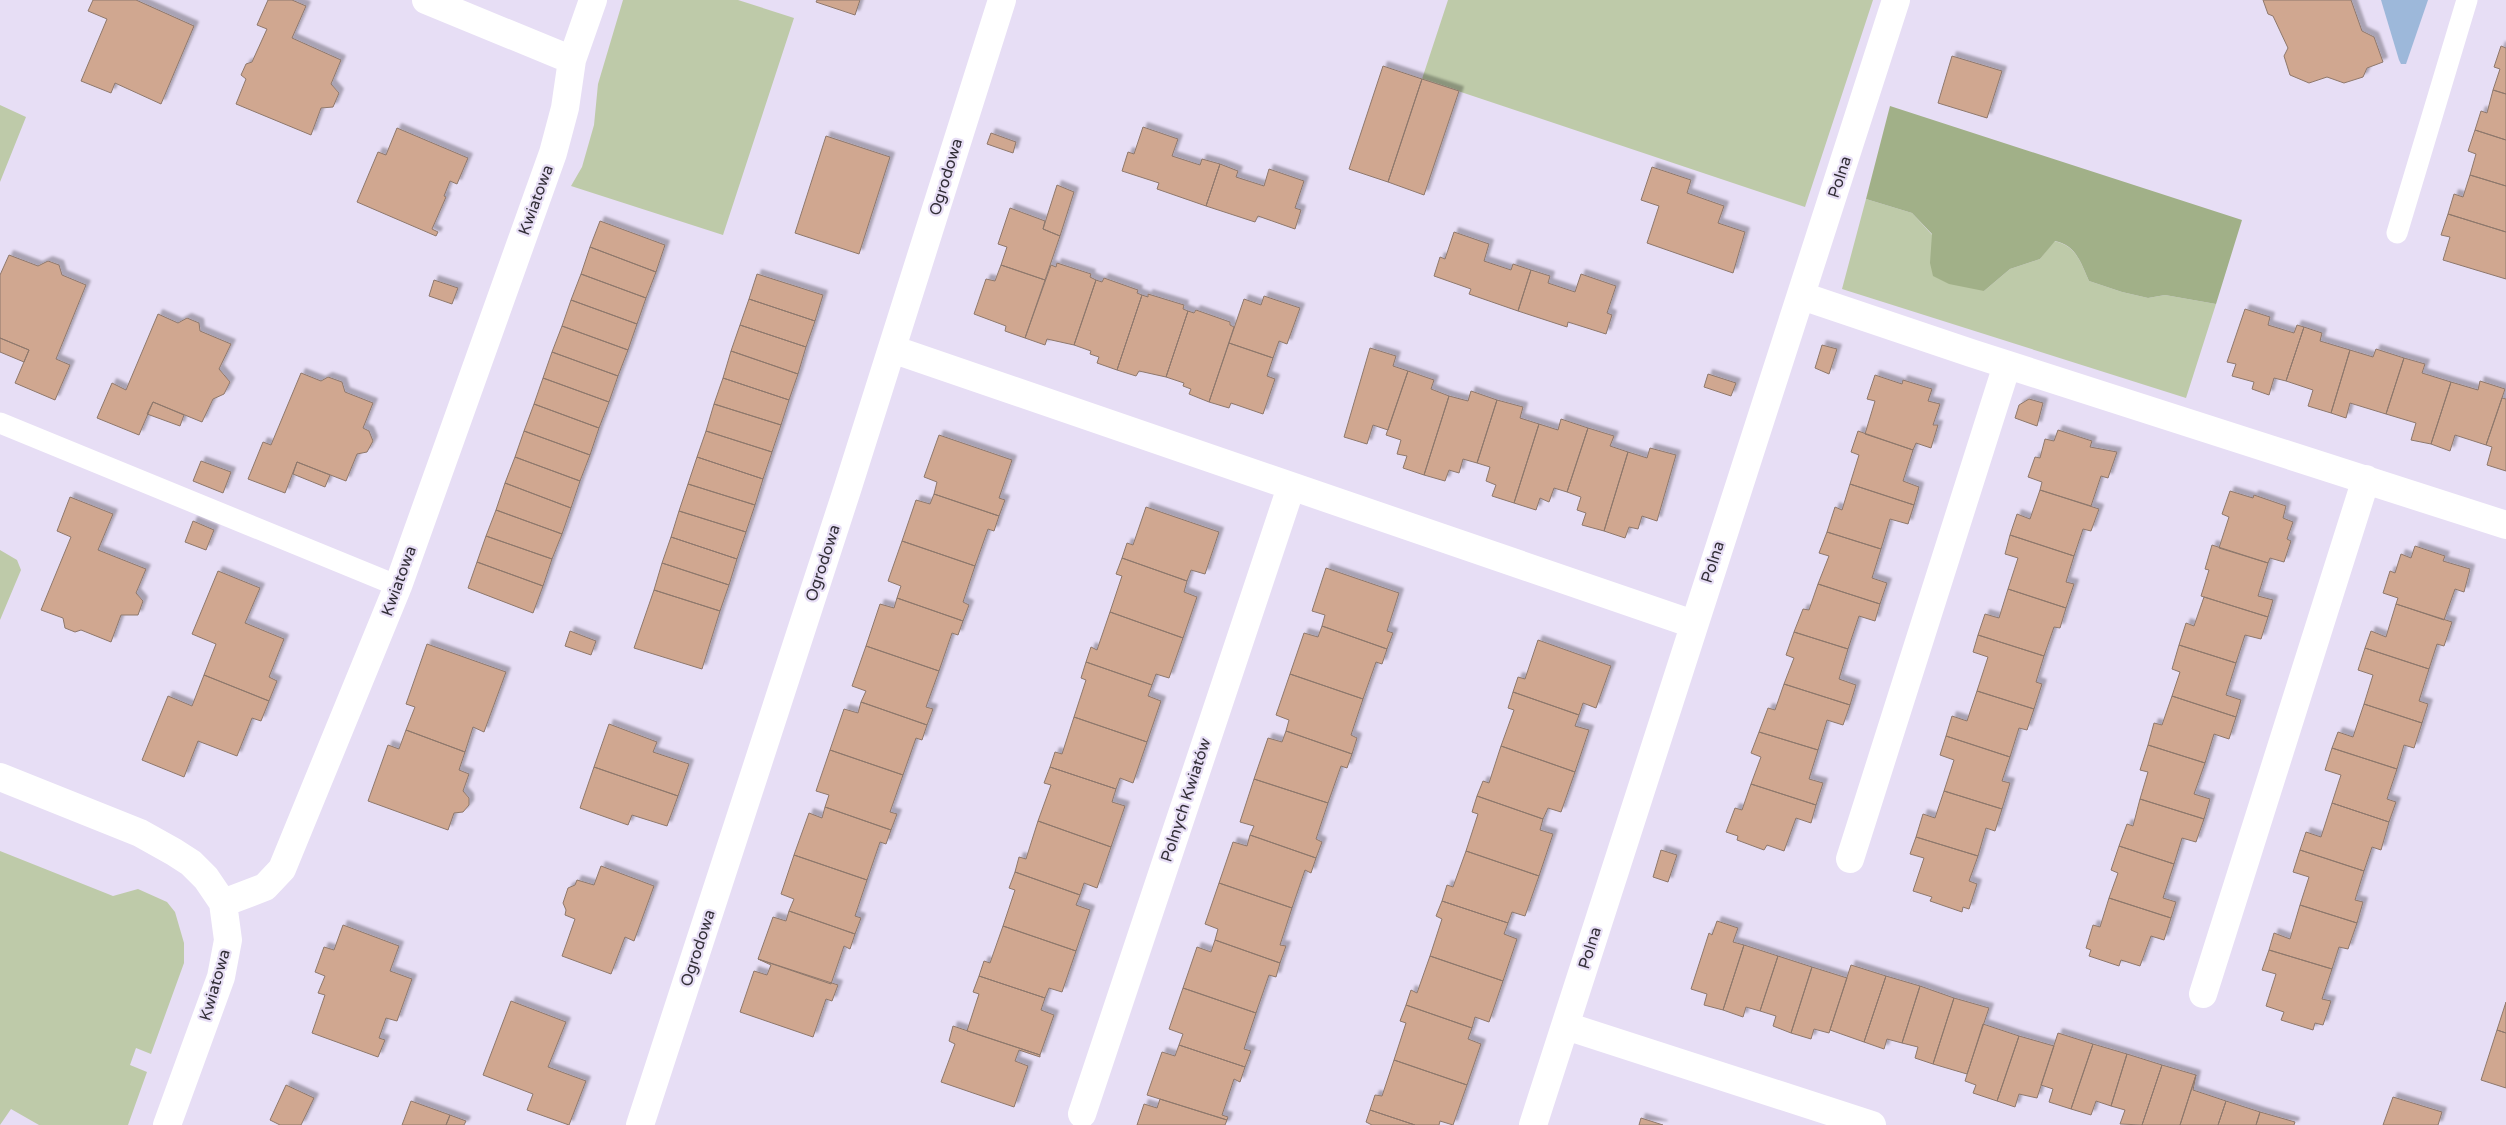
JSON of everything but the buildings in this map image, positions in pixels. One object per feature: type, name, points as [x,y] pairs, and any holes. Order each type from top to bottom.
[{"type":"street","points":[[426,0],[572,60]]},
{"type":"street","name":"Kwiatowa","points":[[167,1125],[221,977],[228,940],[223,903],[264,887],[282,870],[398,586],[553,152],[565,108],[572,60],[593,0]]},
{"type":"street","name":"Ogrodowa","points":[[640,1125],[892,349],[1002,0]]},
{"type":"street","name":"Polna","points":[[1533,1125],[1693,624],[1802,296],[1896,0]]},
{"type":"street","points":[[1802,296],[2007,365],[2506,525]]},
{"type":"street","points":[[892,349],[1693,624]]},
{"type":"street","points":[[1850,859],[2007,365]]},
{"type":"street","points":[[2203,994],[2366,479]]},
{"type":"street","name":"Polnych Kwiatów","points":[[1082,1114],[1290,487]]},
{"type":"street","points":[[0,777],[140,833],[174,852],[190,863],[206,878],[223,903]]},
{"type":"street","points":[[1566,1026],[1833,1119],[1872,1125]]},
{"type":"lane","points":[[2397,233],[2467,0]]},
{"type":"lane","points":[[0,424],[398,586]]},
{"type":"green space","points":[[623,0],[738,0],[794,18],[723,235],[571,186],[582,167],[594,125],[598,84]]},
{"type":"green space","points":[[1448,0],[1873,0],[1805,207],[1422,79]]},
{"type":"green space","points":[[0,105],[26,117],[0,182]]},
{"type":"green space","points":[[1890,106],[2242,220],[2216,304],[2165,295],[2148,298],[2089,281],[2073,251],[2068,246],[2055,241],[2040,259],[2010,269],[1984,291],[1949,284],[1933,276],[1930,263],[1932,234],[1912,213],[1866,199]]},
{"type":"green space","points":[[1866,199],[1912,213],[1984,291],[2010,269],[2040,259],[2054,241],[2068,246],[2073,251],[2089,281],[2148,298],[2165,295],[2216,304],[2186,398],[1842,289]]},
{"type":"green space","points":[[0,550],[17,560],[21,570],[0,620]]},
{"type":"green space","points":[[0,851],[113,896],[138,889],[167,902],[175,912],[184,943],[184,963],[151,1054],[136,1048],[130,1065],[147,1072],[128,1125],[39,1125],[11,1109],[0,1125]]},
{"type":"water","points":[[2381,0],[2428,0],[2406,64],[2401,64],[2399,60]]}]
